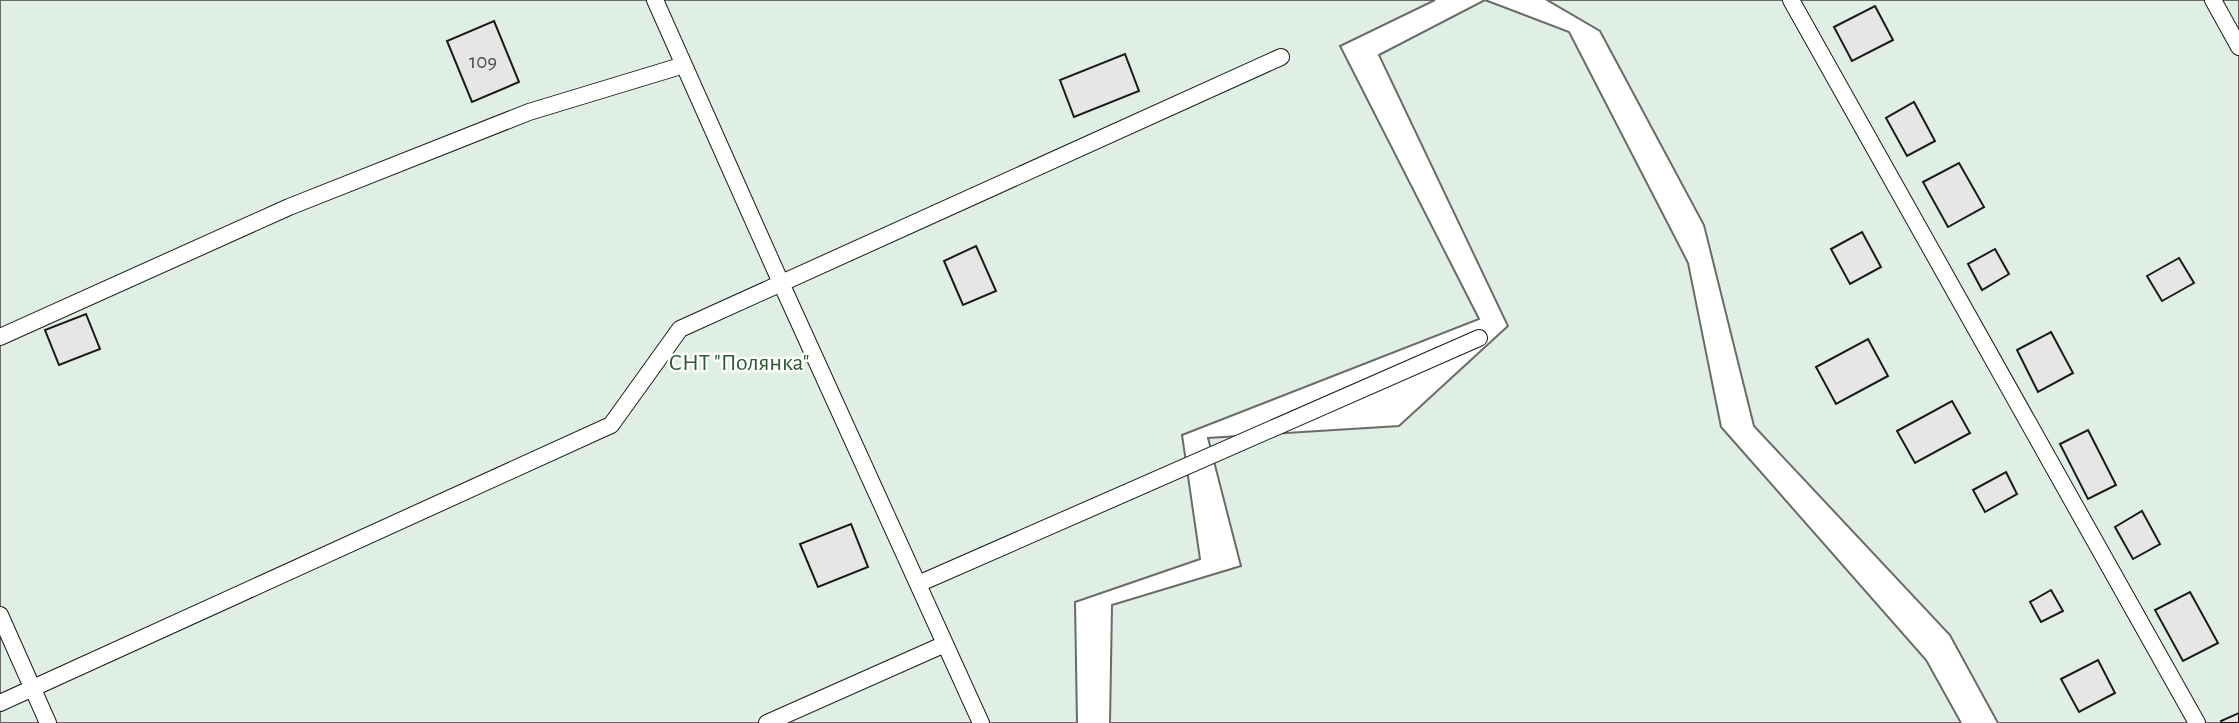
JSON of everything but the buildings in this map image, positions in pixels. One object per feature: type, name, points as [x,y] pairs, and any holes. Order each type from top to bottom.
[{"type":"lane","points":[[655,0],[780,283],[981,723]]},
{"type":"lane","points":[[1791,0],[2197,723]]},
{"type":"lane","points":[[2213,0],[2239,47]]},
{"type":"lane","points":[[0,703],[611,425],[680,329],[1281,57]]},
{"type":"lane","points":[[0,337],[289,207],[529,112],[684,65]]},
{"type":"lane","points":[[918,584],[1479,338]]},
{"type":"lane","points":[[0,615],[48,723]]},
{"type":"lane","points":[[767,723],[945,644]]},
{"type":"green space","name":"СНТ \"Полянка\"","points":[[0,0],[1435,0],[1340,46],[1479,319],[1182,435],[1200,559],[1075,602],[1077,723],[0,723]]},
{"type":"green space","points":[[1485,0],[1569,32],[1688,263],[1721,427],[1926,660],[1961,723],[1110,723],[1112,605],[1241,566],[1208,438],[1399,426],[1508,326],[1379,55]]},
{"type":"green space","points":[[1547,0],[2239,0],[2239,723],[1998,723],[1950,635],[1754,426],[1704,225],[1600,31]]}]
